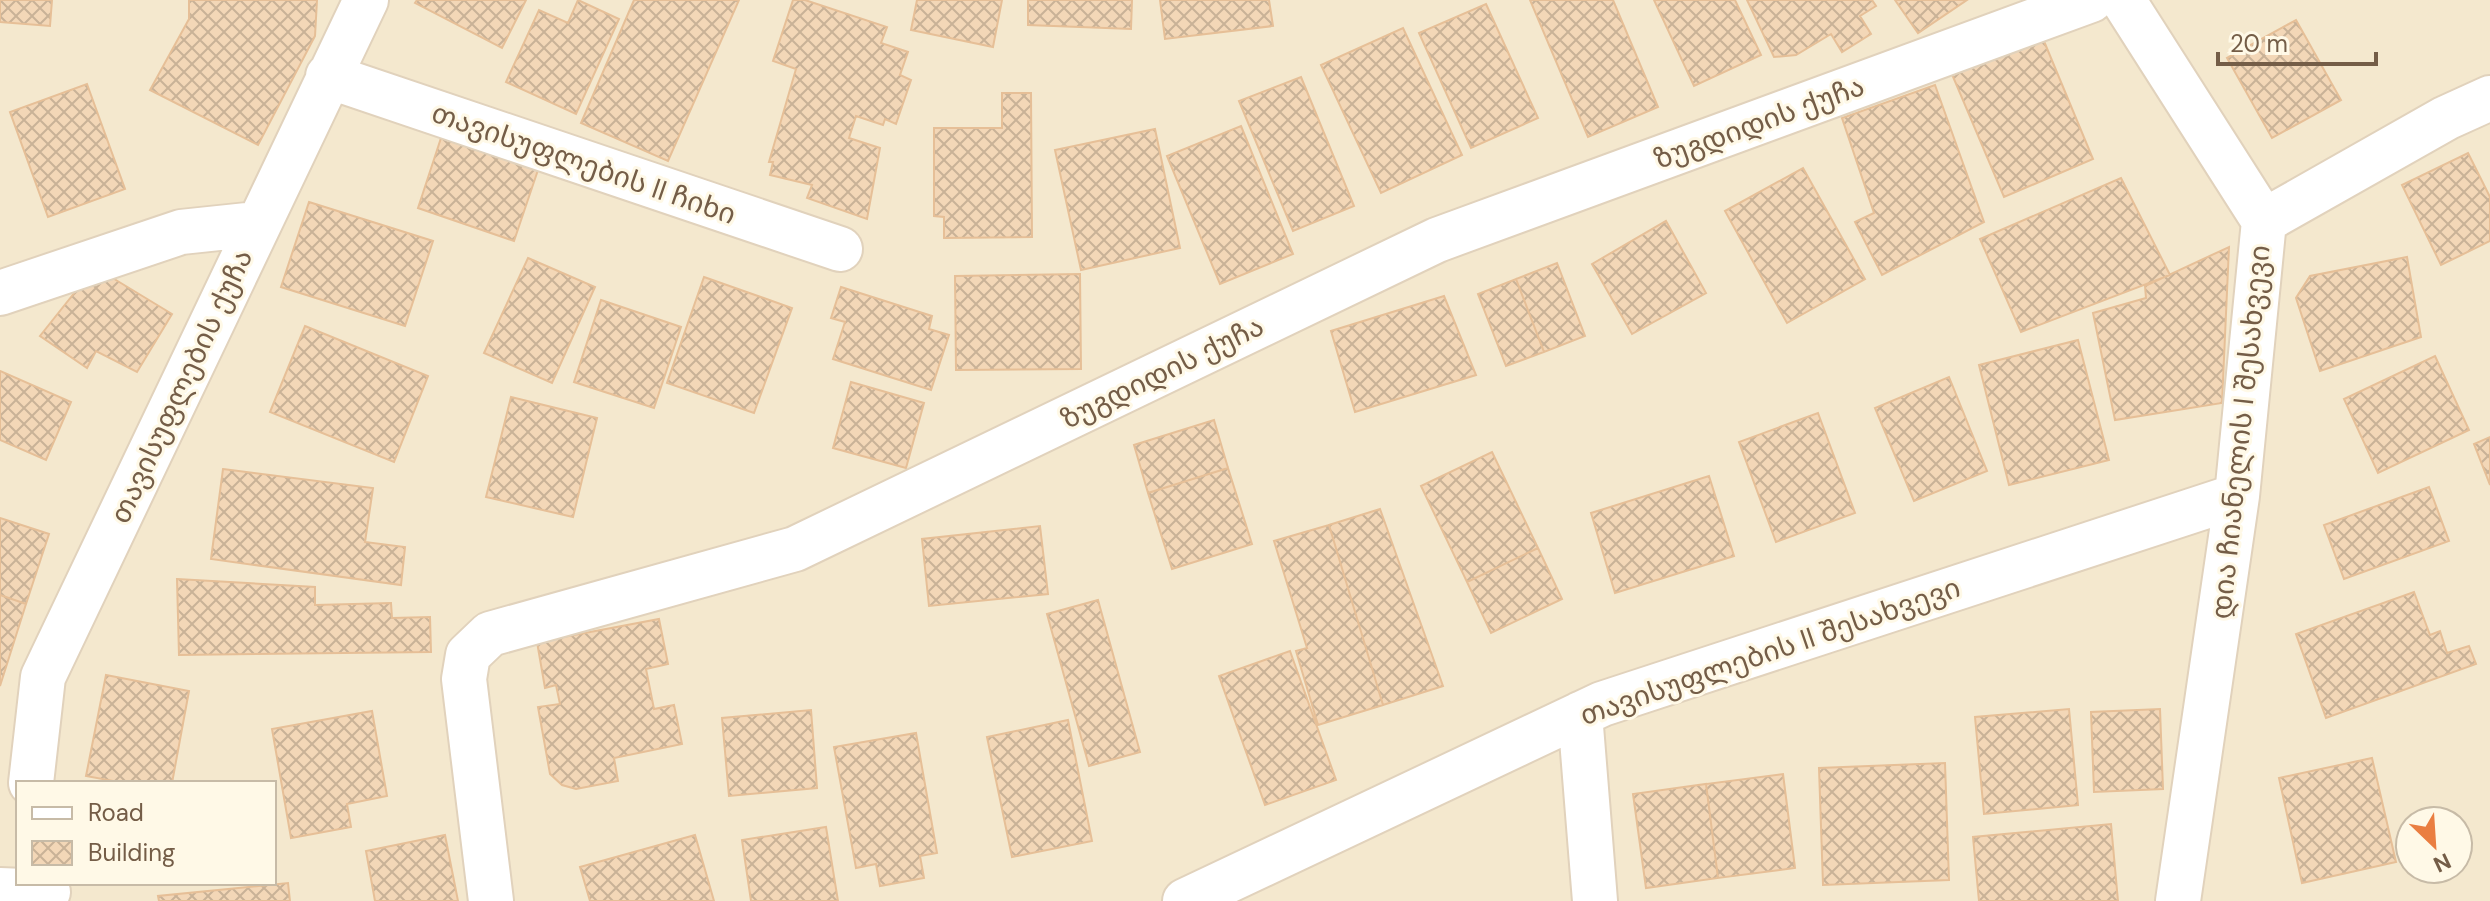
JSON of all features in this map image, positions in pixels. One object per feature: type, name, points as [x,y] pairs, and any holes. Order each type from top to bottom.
[{"type":"street","name":"თავისუფლების ქუჩა","points":[[31,781],[43,677],[366,0]]},
{"type":"street","name":"ზუგდიდის ქუჩა","points":[[491,901],[464,679],[468,655],[490,634],[795,549],[1437,240],[2091,0]]},
{"type":"street","name":"დია ჩიანელის I შესახვევი","points":[[2123,0],[2264,221],[2237,496],[2178,901]]},
{"type":"street","name":"თავისუფლების II ჩიხი","points":[[328,76],[840,249]]},
{"type":"street","points":[[2264,221],[2446,118],[2490,98]]},
{"type":"street","points":[[0,293],[181,232],[257,224]]},
{"type":"street","name":"თავისუფლების II შესახვევი","points":[[1185,901],[1580,714],[2237,496]]},
{"type":"street","points":[[1580,714],[1595,901]]},
{"type":"street","points":[[0,890],[47,892]]},
{"type":"shaded area","points":[[0,0],[2490,0],[2490,901],[0,901]]},
{"type":"building","points":[[0,0],[52,0],[50,26],[0,22]]},
{"type":"building","points":[[189,0],[317,0],[315,36],[258,145],[150,90],[189,19]]},
{"type":"building","points":[[417,0],[526,0],[502,48],[415,3]]},
{"type":"building","points":[[578,0],[619,19],[576,114],[506,82],[539,10],[568,23]]},
{"type":"building","points":[[634,0],[739,0],[668,161],[581,123]]},
{"type":"building","points":[[793,0],[805,0],[887,27],[881,43],[908,52],[900,75],[911,80],[896,124],[885,119],[883,125],[856,116],[849,138],[880,148],[867,219],[807,198],[812,185],[770,175],[773,162],[769,162],[796,69],[773,61]]},
{"type":"building","points":[[917,0],[1002,0],[993,47],[911,30]]},
{"type":"building","points":[[1028,0],[1132,0],[1131,29],[1028,25]]},
{"type":"building","points":[[1160,0],[1269,0],[1273,26],[1165,39]]},
{"type":"building","points":[[1530,0],[1613,0],[1658,107],[1588,137]]},
{"type":"building","points":[[1654,0],[1735,0],[1761,55],[1694,86]]},
{"type":"building","points":[[1747,0],[1872,0],[1876,6],[1860,16],[1871,34],[1842,52],[1831,34],[1796,55],[1774,57]]},
{"type":"building","points":[[1895,0],[1967,0],[1918,33]]},
{"type":"building","points":[[1486,4],[1538,118],[1471,148],[1419,33]]},
{"type":"building","points":[[2296,20],[2341,100],[2272,138],[2227,58]]},
{"type":"building","points":[[1403,28],[1462,155],[1381,193],[1321,65]]},
{"type":"building","points":[[2041,34],[2093,159],[2004,197],[1951,72]]},
{"type":"building","points":[[1301,77],[1354,206],[1293,231],[1239,101]]},
{"type":"building","points":[[87,84],[125,189],[48,217],[10,112]]},
{"type":"building","points":[[1935,85],[1984,222],[1882,275],[1855,222],[1874,213],[1842,118]]},
{"type":"building","points":[[1002,93],[1031,93],[1032,237],[944,238],[944,217],[934,216],[934,128],[1002,128]]},
{"type":"building","points":[[1241,126],[1293,254],[1220,284],[1167,156]]},
{"type":"building","points":[[1155,129],[1180,248],[1081,270],[1055,150]]},
{"type":"building","points":[[441,138],[538,170],[514,241],[418,208]]},
{"type":"building","points":[[2468,153],[2490,197],[2490,241],[2441,265],[2402,185]]},
{"type":"building","points":[[1803,168],[1865,279],[1787,323],[1725,211]]},
{"type":"building","points":[[2121,178],[2170,275],[2021,332],[1980,239]]},
{"type":"building","points":[[309,202],[433,241],[405,326],[281,287]]},
{"type":"building","points":[[1666,221],[1706,293],[1632,334],[1592,264]]},
{"type":"building","points":[[2229,247],[2222,403],[2115,420],[2093,313],[2146,298],[2145,286]]},
{"type":"building","points":[[2407,257],[2421,337],[2320,371],[2296,298],[2310,276]]},
{"type":"building","points":[[528,258],[595,287],[552,383],[484,353]]},
{"type":"building","points":[[1557,263],[1585,336],[1544,352],[1516,279]]},
{"type":"building","points":[[106,274],[172,314],[137,372],[96,351],[87,368],[40,336],[83,282]]},
{"type":"building","points":[[1080,274],[1081,369],[956,370],[955,276]]},
{"type":"building","points":[[704,277],[792,308],[754,413],[667,383]]},
{"type":"building","points":[[1516,279],[1544,352],[1506,366],[1478,294]]},
{"type":"building","points":[[841,287],[932,316],[929,329],[949,335],[931,390],[833,359],[845,322],[831,318]]},
{"type":"building","points":[[1444,296],[1476,375],[1355,412],[1331,331]]},
{"type":"building","points":[[601,300],[681,327],[654,408],[574,382]]},
{"type":"building","points":[[305,326],[428,376],[394,462],[270,412]]},
{"type":"building","points":[[2078,340],[2109,460],[2009,485],[1979,365]]},
{"type":"building","points":[[2435,356],[2469,430],[2378,473],[2344,399]]},
{"type":"building","points":[[0,371],[71,402],[46,460],[0,440]]},
{"type":"building","points":[[1949,377],[1987,471],[1914,501],[1875,408]]},
{"type":"building","points":[[851,382],[924,403],[906,468],[833,448]]},
{"type":"building","points":[[511,397],[597,418],[573,517],[486,497]]},
{"type":"building","points":[[1818,413],[1855,513],[1776,542],[1739,442]]},
{"type":"building","points":[[1214,420],[1228,468],[1148,493],[1134,445]]},
{"type":"building","points":[[2490,437],[2490,485],[2474,444]]},
{"type":"building","points":[[1492,452],[1538,548],[1467,582],[1421,486]]},
{"type":"building","points":[[1228,468],[1252,544],[1172,569],[1148,493]]},
{"type":"building","points":[[223,469],[373,488],[365,542],[405,547],[401,585],[211,559]]},
{"type":"building","points":[[1709,476],[1734,556],[1615,593],[1591,513]]},
{"type":"building","points":[[2429,487],[2449,541],[2344,579],[2324,525]]},
{"type":"building","points":[[1380,509],[1443,686],[1383,705],[1329,525]]},
{"type":"building","points":[[0,518],[49,534],[26,604],[0,595]]},
{"type":"building","points":[[1329,525],[1383,705],[1318,725],[1296,651],[1307,648],[1274,541]]},
{"type":"building","points":[[1040,526],[1048,594],[929,606],[922,539]]},
{"type":"building","points":[[1538,548],[1562,599],[1491,633],[1467,582]]},
{"type":"building","points":[[177,579],[315,587],[315,605],[391,603],[392,618],[430,617],[431,652],[179,655]]},
{"type":"building","points":[[2414,592],[2430,635],[2440,631],[2447,653],[2469,646],[2476,664],[2326,718],[2296,634]]},
{"type":"building","points":[[0,595],[26,604],[0,686]]},
{"type":"building","points":[[1098,600],[1140,752],[1089,766],[1047,614]]},
{"type":"building","points":[[659,619],[668,664],[646,669],[654,709],[674,705],[682,744],[614,758],[618,781],[576,789],[562,785],[550,774],[538,707],[560,704],[556,685],[545,688],[537,642]]},
{"type":"building","points":[[1290,651],[1336,780],[1265,805],[1219,676]]},
{"type":"building","points":[[106,675],[189,691],[172,781],[113,781],[86,776]]},
{"type":"building","points":[[2069,709],[2078,805],[1984,814],[1975,717]]},
{"type":"building","points":[[2160,709],[2163,789],[2094,792],[2091,712]]},
{"type":"building","points":[[811,710],[817,788],[729,796],[722,718]]},
{"type":"building","points":[[372,711],[387,796],[347,804],[351,827],[291,838],[272,729]]},
{"type":"building","points":[[1068,720],[1092,841],[1012,857],[987,737]]},
{"type":"building","points":[[916,733],[937,853],[920,856],[924,878],[880,886],[876,864],[856,868],[834,747]]},
{"type":"building","points":[[2372,758],[2394,862],[2302,883],[2279,778]]},
{"type":"building","points":[[1945,763],[1949,880],[1823,885],[1819,768]]},
{"type":"building","points":[[1783,774],[1795,868],[1718,878],[1706,784]]},
{"type":"building","points":[[1706,784],[1718,878],[1646,888],[1633,794]]},
{"type":"building","points":[[2111,824],[2118,901],[1979,901],[1973,837]]},
{"type":"building","points":[[826,827],[838,901],[751,901],[742,840]]},
{"type":"building","points":[[445,835],[458,901],[375,901],[366,851]]},
{"type":"building","points":[[695,835],[714,901],[590,901],[580,867]]},
{"type":"building","points":[[288,883],[290,901],[159,901],[158,896],[276,885]]}]
